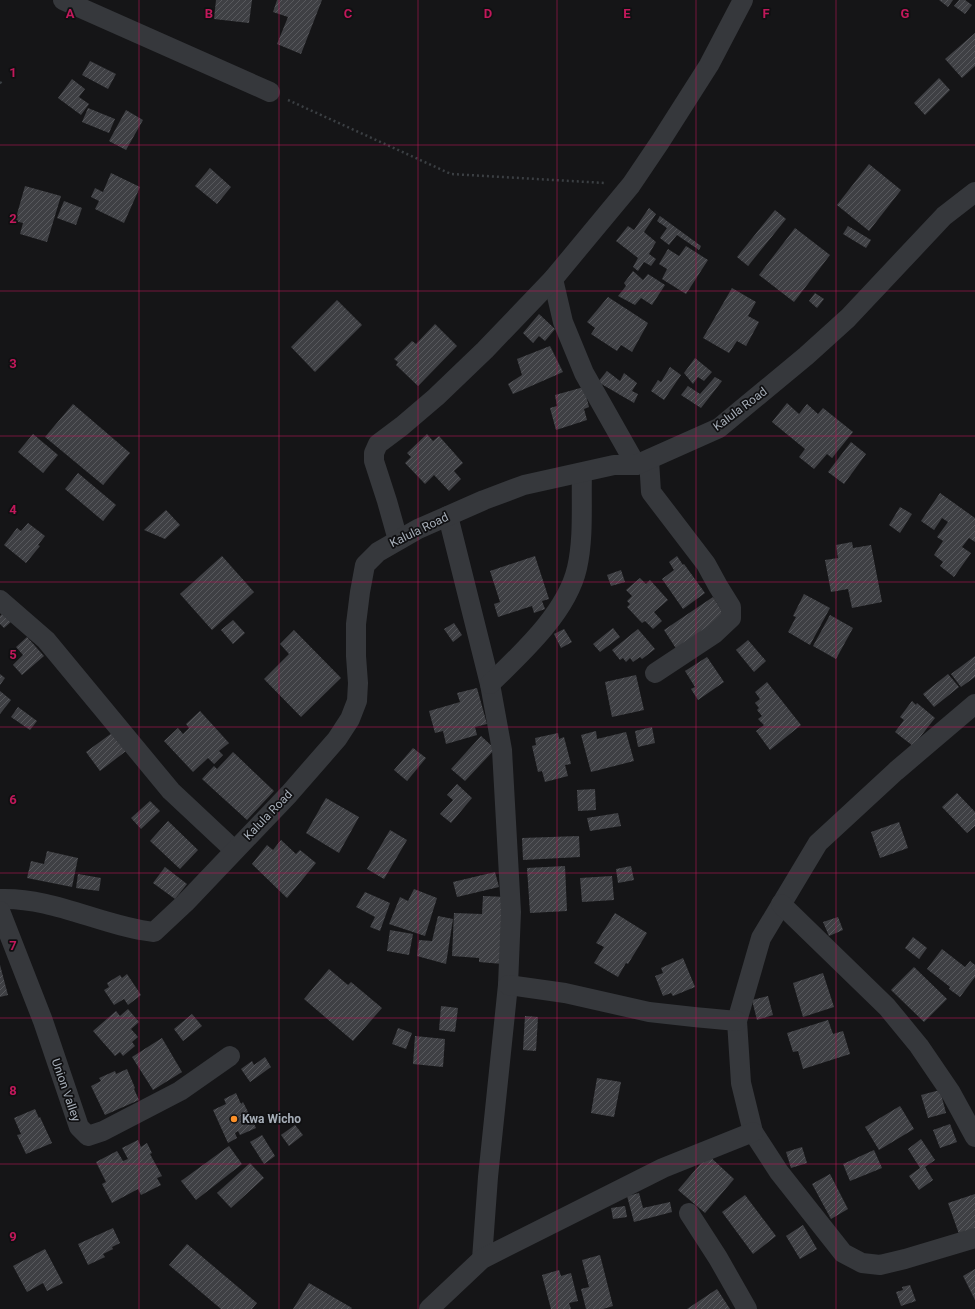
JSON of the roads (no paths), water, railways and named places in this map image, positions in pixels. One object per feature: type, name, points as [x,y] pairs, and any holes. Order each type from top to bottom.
[{"type":"street","points":[[63,0],[270,92]]},
{"type":"street","points":[[398,540],[374,461],[374,453],[378,444],[436,397],[485,350],[553,279],[631,184],[660,142],[709,65],[743,0]]},
{"type":"street","name":"Kalula Road","points":[[0,899],[13,898],[53,905],[137,930],[154,932],[185,903],[289,794],[337,739],[350,718],[356,701],[358,683],[356,624],[360,592],[365,565],[378,552],[398,540],[448,516],[484,500],[524,485],[614,465],[642,463],[719,428],[806,356],[848,318],[944,216],[975,192]]},
{"type":"street","points":[[553,279],[563,322],[584,373],[642,463],[651,492],[706,564],[731,607],[731,618],[714,634],[655,674]]},
{"type":"street","points":[[490,684],[516,659],[547,624],[569,590],[577,568],[581,537],[582,473]]},
{"type":"street","points":[[448,516],[490,684],[502,750],[511,912],[508,985],[488,1177],[482,1260]]},
{"type":"street","points":[[0,600],[46,640],[171,791],[234,850]]},
{"type":"street","points":[[975,704],[896,771],[818,843],[761,938],[736,1020],[741,1082],[753,1132],[779,1172],[843,1253],[862,1263],[880,1265],[899,1261],[975,1238]]},
{"type":"street","points":[[781,904],[887,1007],[919,1046],[951,1093],[975,1137]]},
{"type":"street","name":"Union Valley","points":[[0,911],[42,1021],[79,1127],[88,1136],[103,1131],[180,1091],[230,1056]]},
{"type":"street","points":[[508,985],[565,993],[649,1012],[736,1020]]},
{"type":"street","points":[[429,1309],[482,1260],[663,1168],[753,1132]]},
{"type":"street","points":[[689,1213],[718,1258],[747,1309]]},
{"type":"place","name":"Kwa Wicho","points":[[234,1119]]}]
